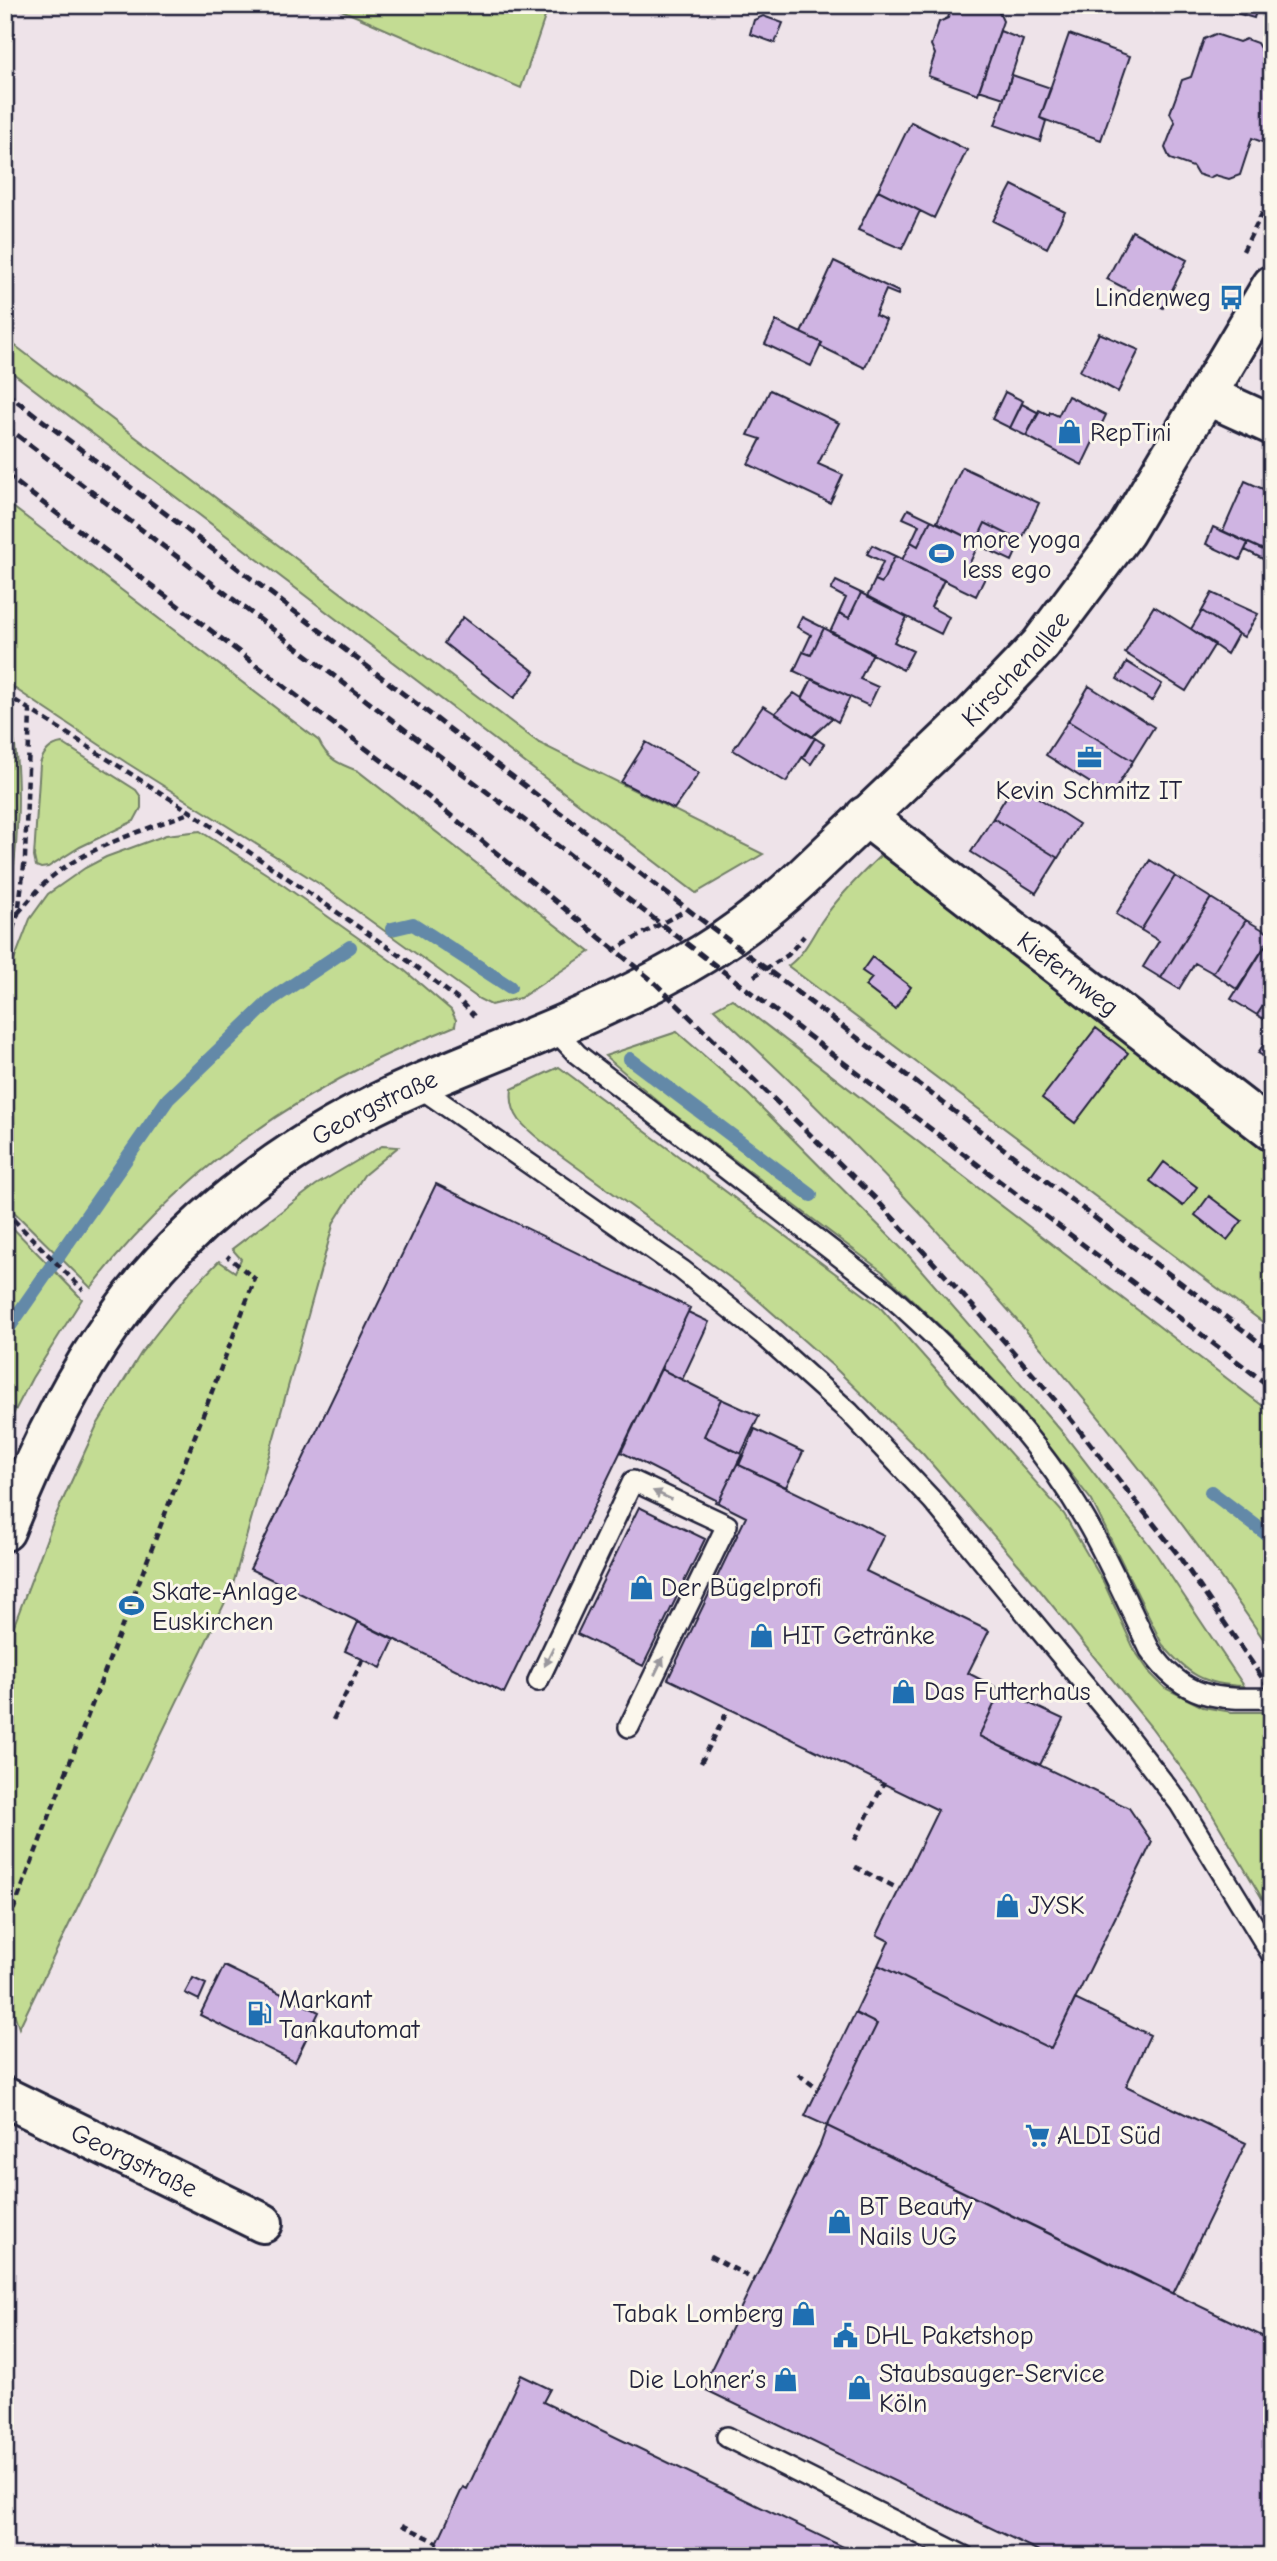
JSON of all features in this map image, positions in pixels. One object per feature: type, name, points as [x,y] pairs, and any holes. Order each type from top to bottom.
[{"type":"street","name":"Kirschenallee","points":[[865,816],[971,718],[1040,645],[1125,532],[1272,285]]},
{"type":"street","points":[[1206,395],[1272,425]]},
{"type":"street","name":"Georgstraße","points":[[5,1531],[24,1483],[82,1370],[113,1322],[160,1264],[196,1226],[284,1157],[327,1130],[416,1085],[553,1028],[654,982],[727,939],[770,907],[865,816]]},
{"type":"street","name":"Kiefernweg","points":[[865,816],[1272,1131]]},
{"type":"street","name":"Georgstraße","points":[[5,2097],[263,2223]]},
{"type":"lane","points":[[553,1028],[577,1054],[887,1293],[935,1336],[981,1384],[1035,1448],[1086,1520],[1150,1650],[1163,1670],[1183,1685],[1203,1694],[1225,1699],[1272,1698]]},
{"type":"lane","points":[[416,1085],[682,1270],[762,1334],[849,1412],[933,1501],[1044,1632],[1132,1742],[1180,1804],[1272,1955]]},
{"type":"lane","points":[[538,1681],[633,1481],[727,1525],[629,1727]]},
{"type":"lane","points":[[727,2437],[964,2556]]},
{"type":"path","points":[[1242,254],[1272,194]]},
{"type":"path","points":[[5,694],[191,812],[411,963],[460,1001],[480,1023]]},
{"type":"path","points":[[5,952],[18,914],[25,858],[30,710]]},
{"type":"path","points":[[18,914],[48,880],[78,860],[191,812]]},
{"type":"path","points":[[5,1211],[86,1292]]},
{"type":"path","points":[[5,1931],[255,1279]]},
{"type":"path","points":[[334,1720],[363,1659]]},
{"type":"path","points":[[701,1763],[729,1708]]},
{"type":"path","points":[[855,1840],[884,1783]]},
{"type":"path","points":[[855,1867],[899,1889]]},
{"type":"path","points":[[798,2074],[818,2089]]},
{"type":"path","points":[[710,2256],[755,2280]]},
{"type":"path","points":[[402,2525],[437,2542]]},
{"type":"green space","points":[[330,5],[549,5],[521,88]]},
{"type":"green space","points":[[5,338],[539,743],[763,854],[696,893],[5,367]]},
{"type":"green space","points":[[5,501],[319,741],[334,760],[358,771],[590,952],[520,998],[491,1005],[318,883],[127,763],[5,682]]},
{"type":"green space","points":[[5,708],[16,753],[18,812],[10,898],[5,919]]},
{"type":"green space","points":[[62,743],[136,790],[141,797],[141,808],[134,821],[80,847],[48,867],[41,868],[36,866],[34,857],[40,764],[47,750]]},
{"type":"green space","points":[[200,831],[273,878],[404,970],[451,1010],[456,1020],[455,1026],[382,1057],[332,1083],[255,1132],[218,1159],[151,1219],[91,1288],[5,1203],[5,984],[30,919],[48,894],[106,857],[166,835]]},
{"type":"green space","points":[[881,855],[1272,1153],[1272,1329],[788,966],[803,951],[835,904]]},
{"type":"green space","points":[[732,999],[1272,1413],[1272,1652],[1147,1479],[1081,1395],[1012,1314],[867,1158],[714,1009]]},
{"type":"green space","points":[[677,1032],[748,1094],[909,1256],[1063,1433],[1154,1551],[1244,1686],[1218,1683],[1197,1676],[1162,1644],[1092,1501],[1014,1401],[956,1341],[883,1272],[667,1109],[605,1056]]},
{"type":"green space","points":[[559,1067],[879,1306],[1064,1514],[1104,1583],[1135,1651],[1165,1688],[1203,1707],[1232,1712],[1271,1712],[1272,1915],[1199,1792],[1151,1727],[1026,1573],[923,1454],[834,1367],[743,1287],[549,1147],[522,1123],[513,1108],[512,1089]]},
{"type":"green space","points":[[382,1146],[398,1147],[364,1175],[334,1222],[232,1588],[19,2028],[9,1998],[12,1975],[5,1990],[5,1649],[55,1517],[97,1425],[141,1353],[190,1291],[219,1261],[235,1272],[241,1259],[232,1249],[316,1185]]},
{"type":"green space","points":[[5,1220],[82,1299],[32,1378],[5,1430]]},
{"type":"building","points":[[952,5],[985,5],[998,10],[1003,21],[978,94],[928,76],[935,54],[931,45],[939,22],[948,18]]},
{"type":"building","points":[[1258,5],[1254,18],[1215,7]]},
{"type":"building","points":[[763,16],[783,23],[775,43],[750,34],[754,20]]},
{"type":"building","points":[[1000,31],[1023,40],[1004,98],[979,90]]},
{"type":"building","points":[[1069,34],[1130,56],[1101,140],[1040,118]]},
{"type":"building","points":[[1215,34],[1239,42],[1246,39],[1272,54],[1272,125],[1267,140],[1262,142],[1252,138],[1240,175],[1229,179],[1197,174],[1193,167],[1170,159],[1165,148],[1175,122],[1170,113],[1182,80],[1191,77],[1204,39]]},
{"type":"building","points":[[1012,75],[1051,88],[1040,118],[1046,121],[1040,141],[995,125]]},
{"type":"building","points":[[911,122],[967,150],[934,218],[878,190]]},
{"type":"building","points":[[1012,185],[1065,212],[1047,248],[993,221]]},
{"type":"building","points":[[878,190],[920,211],[902,249],[858,230]]},
{"type":"building","points":[[1132,231],[1187,260],[1163,308],[1107,279]]},
{"type":"building","points":[[834,261],[899,292],[898,295],[886,290],[875,315],[886,320],[865,368],[820,346],[822,343],[801,333]]},
{"type":"building","points":[[776,321],[822,343],[811,366],[765,344]]},
{"type":"building","points":[[1099,333],[1139,350],[1118,392],[1080,371]]},
{"type":"building","points":[[770,390],[839,423],[818,464],[843,475],[830,503],[748,464],[761,439],[748,435]]},
{"type":"building","points":[[1005,392],[1023,401],[1010,428],[992,419]]},
{"type":"building","points":[[1068,396],[1106,415],[1082,465],[1026,436],[1039,410],[1058,416]]},
{"type":"building","points":[[1022,404],[1039,413],[1026,436],[1010,428]]},
{"type":"building","points":[[962,467],[1039,503],[1021,541],[985,523],[976,542],[937,522]]},
{"type":"building","points":[[1245,481],[1272,493],[1272,554],[1223,531]]},
{"type":"building","points":[[908,509],[931,520],[918,546],[911,542],[919,525],[903,518]]},
{"type":"building","points":[[931,520],[979,543],[967,569],[985,578],[976,596],[902,560],[911,542],[918,546]]},
{"type":"building","points":[[985,523],[1021,541],[1012,561],[978,545],[976,542]]},
{"type":"building","points":[[1213,527],[1248,543],[1240,560],[1206,544]]},
{"type":"building","points":[[1248,543],[1272,554],[1269,562],[1245,550]]},
{"type":"building","points":[[872,545],[895,556],[882,583],[875,580],[883,562],[867,554]]},
{"type":"building","points":[[895,556],[944,580],[931,607],[949,617],[941,634],[867,597],[875,580],[882,583]]},
{"type":"building","points":[[836,581],[861,593],[849,618],[839,613],[846,598],[831,590]]},
{"type":"building","points":[[861,593],[907,617],[894,642],[913,651],[903,670],[830,632],[839,613],[849,618]]},
{"type":"building","points":[[1212,593],[1258,614],[1244,637],[1202,611]]},
{"type":"building","points":[[1154,606],[1215,644],[1186,691],[1125,653]]},
{"type":"building","points":[[1202,611],[1238,634],[1227,654],[1191,629]]},
{"type":"building","points":[[463,617],[535,672],[514,698],[444,643]]},
{"type":"building","points":[[802,617],[824,628],[811,655],[803,652],[811,635],[797,627]]},
{"type":"building","points":[[824,628],[873,653],[860,679],[878,687],[869,706],[794,671],[803,652],[811,655]]},
{"type":"building","points":[[1127,662],[1162,684],[1152,701],[1117,679]]},
{"type":"building","points":[[812,679],[850,697],[838,722],[802,699]]},
{"type":"building","points":[[1089,686],[1154,727],[1133,761],[1068,721]]},
{"type":"building","points":[[794,693],[832,718],[812,737],[775,713]]},
{"type":"building","points":[[763,706],[815,738],[786,782],[733,750]]},
{"type":"building","points":[[1068,721],[1133,761],[1111,796],[1046,755]]},
{"type":"building","points":[[815,738],[824,744],[811,764],[803,758]]},
{"type":"building","points":[[646,742],[699,773],[674,809],[621,782]]},
{"type":"building","points":[[1015,783],[1079,824],[1058,858],[993,818]]},
{"type":"building","points":[[993,818],[1058,858],[1036,893],[971,852]]},
{"type":"building","points":[[1150,860],[1175,876],[1141,930],[1116,914]]},
{"type":"building","points":[[1175,876],[1211,898],[1161,978],[1143,967],[1159,941],[1141,930]]},
{"type":"building","points":[[1211,898],[1246,920],[1213,973],[1195,963],[1179,989],[1161,978]]},
{"type":"building","points":[[1246,920],[1272,935],[1238,990],[1213,973]]},
{"type":"building","points":[[1272,935],[1272,992],[1257,1015],[1231,999]]},
{"type":"building","points":[[872,957],[911,987],[895,1009],[865,986],[872,978],[862,971]]},
{"type":"building","points":[[1272,992],[1272,1024],[1257,1015]]},
{"type":"building","points":[[1096,1028],[1128,1053],[1075,1123],[1042,1098]]},
{"type":"building","points":[[1272,1032],[1272,1061],[1258,1053]]},
{"type":"building","points":[[1164,1162],[1197,1187],[1183,1206],[1150,1181]]},
{"type":"building","points":[[436,1184],[690,1308],[504,1693],[250,1569]]},
{"type":"building","points":[[1209,1196],[1242,1221],[1227,1240],[1195,1215]]},
{"type":"building","points":[[688,1312],[709,1322],[682,1380],[661,1369]]},
{"type":"building","points":[[661,1369],[721,1399],[704,1436],[742,1454],[718,1503],[621,1452]]},
{"type":"building","points":[[721,1399],[759,1416],[741,1454],[704,1436]]},
{"type":"building","points":[[755,1429],[803,1452],[786,1487],[739,1465]]},
{"type":"building","points":[[737,1464],[884,1535],[866,1571],[989,1631],[968,1673],[1001,1690],[979,1736],[1129,1808],[1152,1842],[1051,2049],[878,1965],[889,1941],[877,1935],[938,1810],[668,1679],[746,1517],[718,1503]]},
{"type":"building","name":"Der Bügelprofi","points":[[639,1507],[705,1539],[643,1666],[577,1634]]},
{"type":"building","points":[[358,1622],[394,1640],[381,1668],[345,1651]]},
{"type":"building","points":[[1001,1690],[1063,1719],[1040,1765],[979,1736]]},
{"type":"building","name":"ALDI Süd","points":[[878,1965],[1051,2049],[1075,1999],[1150,2035],[1126,2086],[1246,2143],[1173,2294],[827,2126],[877,2024],[855,2013]]},
{"type":"building","name":"Markant Tankautomat","points":[[224,1966],[319,2012],[295,2062],[200,2015]]},
{"type":"building","points":[[193,1978],[206,1984],[199,2000],[185,1993]]},
{"type":"building","points":[[855,2013],[877,2024],[827,2126],[805,2116]]},
{"type":"building","points":[[827,2126],[1272,2341],[1272,2556],[1049,2556],[702,2388]]},
{"type":"building","points":[[521,2375],[550,2389],[543,2402],[862,2556],[431,2556],[463,2487],[467,2489]]},
{"type":"waterway","points":[[392,929],[413,924],[510,987]]},
{"type":"waterway","points":[[5,1333],[168,1099],[272,999],[350,947]]},
{"type":"waterway","points":[[630,1059],[811,1195]]},
{"type":"waterway","points":[[1211,1492],[1272,1538]]},
{"type":"railway","points":[[5,392],[1272,1352]]},
{"type":"railway","points":[[5,426],[1272,1388]]},
{"type":"railway","points":[[5,474],[410,782],[654,982],[875,1198],[997,1333],[1061,1407],[1176,1552],[1272,1692]]},
{"type":"place","name":"Lindenweg","points":[[1231,297]]},
{"type":"place","name":"RepTini","points":[[1070,432]]},
{"type":"place","name":"more yoga less ego","points":[[942,554]]},
{"type":"place","name":"Kevin Schmitz IT","points":[[1089,758]]},
{"type":"place","name":"Der Bügelprofi","points":[[641,1587]]},
{"type":"place","name":"Skate-Anlage Euskirchen","points":[[132,1606]]},
{"type":"place","name":"HIT Getränke","points":[[762,1635]]},
{"type":"place","name":"Das Futterhaus","points":[[904,1691]]},
{"type":"place","name":"JYSK","points":[[1008,1905]]},
{"type":"place","name":"Markant Tankautomat","points":[[259,2014]]},
{"type":"place","name":"ALDI Süd","points":[[1037,2135]]},
{"type":"place","name":"BT Beauty Nails UG","points":[[839,2221]]},
{"type":"place","name":"Tabak Lomberg","points":[[804,2313]]},
{"type":"place","name":"DHL Paketshop","points":[[845,2335]]},
{"type":"place","name":"Die Lohner’s","points":[[786,2379]]},
{"type":"place","name":"Staubsauger-Service Köln","points":[[859,2388]]}]
